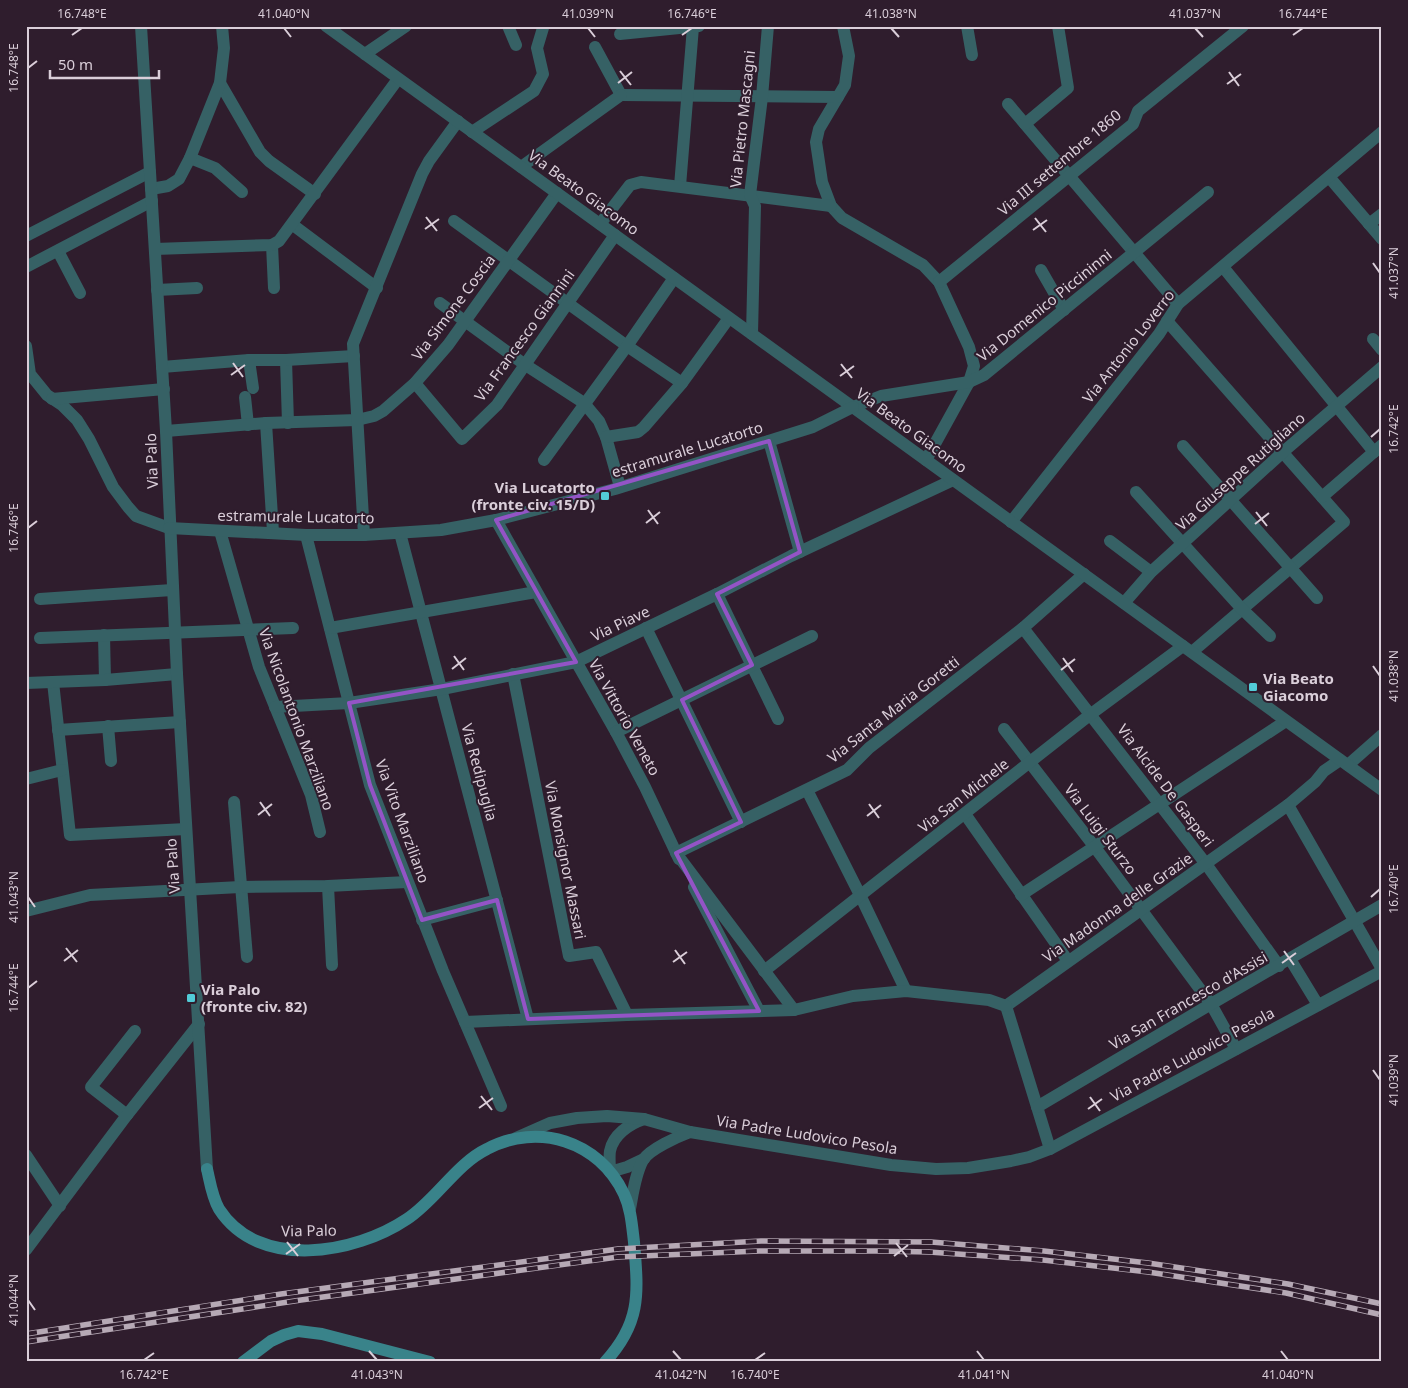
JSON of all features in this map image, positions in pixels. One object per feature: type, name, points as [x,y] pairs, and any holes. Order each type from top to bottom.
[{"type":"main road","name":"Via Palo","points":[[207,1169],[219,1208],[234,1226],[252,1239],[275,1248],[299,1250],[326,1249],[358,1243],[385,1232],[409,1218],[485,1149],[516,1138],[548,1137],[564,1140],[588,1152],[610,1172],[625,1196],[630,1209]]},
{"type":"main road","points":[[605,1362],[624,1337],[636,1302],[636,1275],[630,1209]]},
{"type":"main road","points":[[243,1362],[270,1341],[298,1332],[322,1334],[430,1362]]},
{"type":"street","name":"Via Palo","points":[[142,26],[164,389],[174,632],[207,1169]]},
{"type":"street","points":[[26,267],[58,251],[179,178],[190,158],[220,83],[224,48],[222,26]]},
{"type":"street","name":"Via Beato Giacomo","points":[[326,26],[1382,790]]},
{"type":"street","points":[[365,54],[406,26]]},
{"type":"street","points":[[508,26],[516,45]]},
{"type":"street","points":[[620,34],[698,26]]},
{"type":"street","name":"Via Pietro Mascagni","points":[[752,334],[755,206],[750,195],[762,97],[768,26]]},
{"type":"street","points":[[843,26],[849,56],[845,84],[819,129],[816,142],[822,182],[831,206],[842,218],[923,265],[939,282],[970,347],[974,366],[969,382],[926,460]]},
{"type":"street","points":[[967,26],[972,55]]},
{"type":"street","points":[[1025,124],[1068,88],[1058,26]]},
{"type":"street","name":"Via III settembre 1860","points":[[939,282],[1133,124],[1138,111],[1243,26]]},
{"type":"street","points":[[680,186],[693,27]]},
{"type":"street","points":[[472,132],[534,91],[543,74],[537,48],[543,28]]},
{"type":"street","points":[[595,47],[621,95]]},
{"type":"street","points":[[155,248],[272,245],[279,241],[293,225],[398,79]]},
{"type":"street","points":[[220,83],[260,152],[269,162],[315,194]]},
{"type":"street","points":[[521,167],[621,95],[838,97]]},
{"type":"street","points":[[1008,104],[1178,304]]},
{"type":"street","points":[[364,535],[353,344],[422,174],[429,161],[458,122]]},
{"type":"street","name":"Via Antonio Loverro","points":[[1011,522],[1159,334],[1178,304],[1382,132]]},
{"type":"street","points":[[190,158],[215,168],[242,192]]},
{"type":"street","points":[[26,236],[150,172]]},
{"type":"street","points":[[1329,177],[1382,239]]},
{"type":"street","points":[[600,224],[630,185],[641,182],[831,206]]},
{"type":"street","name":"Via Domenico Piccininni","points":[[853,407],[880,396],[969,382],[984,376],[1208,192]]},
{"type":"street","name":"Via Simone Coscia","points":[[166,431],[266,423],[357,420],[374,416],[383,411],[415,383],[448,345],[557,194]]},
{"type":"street","points":[[1369,224],[1382,214]]},
{"type":"street","points":[[454,221],[627,346],[682,383]]},
{"type":"street","points":[[293,225],[377,288]]},
{"type":"street","name":"Via Francesco Giannini","points":[[415,383],[462,439],[497,404],[614,235]]},
{"type":"street","points":[[272,245],[274,288]]},
{"type":"street","points":[[58,251],[80,293]]},
{"type":"street","points":[[1167,320],[1322,497],[1378,449],[1336,406],[1223,267]]},
{"type":"street","points":[[1041,270],[1064,310]]},
{"type":"street","points":[[544,460],[674,278]]},
{"type":"street","points":[[157,290],[197,288]]},
{"type":"street","points":[[440,303],[524,364],[584,403],[599,421],[606,437],[620,487]]},
{"type":"street","points":[[606,437],[638,432],[644,427],[682,383],[729,318]]},
{"type":"street","points":[[1373,339],[1382,350]]},
{"type":"street","name":"estramurale Lucatorto","points":[[26,346],[30,374],[47,396],[62,405],[78,420],[112,487],[136,516],[170,528],[306,535],[364,535],[441,530],[496,520],[620,487],[813,427],[853,407]]},
{"type":"street","points":[[162,367],[250,360],[354,356]]},
{"type":"street","points":[[248,425],[250,360]]},
{"type":"street","points":[[286,360],[288,423]]},
{"type":"street","name":"Via Giuseppe Rutigliano","points":[[1124,603],[1151,572],[1283,452],[1382,367]]},
{"type":"street","points":[[52,399],[164,389]]},
{"type":"street","points":[[266,423],[272,532]]},
{"type":"street","points":[[769,441],[800,552]]},
{"type":"street","points":[[1183,446],[1317,598]]},
{"type":"street","name":"Via Piave","points":[[275,707],[349,703],[442,689],[576,662],[800,552],[953,480]]},
{"type":"street","points":[[1136,492],[1242,609],[1270,636]]},
{"type":"street","name":"Via San Michele","points":[[764,971],[1091,714],[1188,649],[1242,609],[1344,522],[1322,497]]},
{"type":"street","name":"Via Vittorio Veneto","points":[[496,520],[616,732],[645,787],[676,853],[759,1011]]},
{"type":"street","name":"Via Nicolantonio Marziliano","points":[[220,531],[259,667],[311,794],[320,832]]},
{"type":"street","name":"Via Redipuglia","points":[[400,533],[528,1019]]},
{"type":"street","name":"Via Vito Marziliano","points":[[306,535],[370,785],[422,920],[501,1106]]},
{"type":"street","points":[[1110,541],[1151,572]]},
{"type":"street","name":"Via Santa Maria Goretti","points":[[676,853],[847,770],[869,748],[1024,628],[1084,574]]},
{"type":"street","points":[[40,599],[172,590]]},
{"type":"street","points":[[330,628],[536,592]]},
{"type":"street","points":[[717,594],[778,719]]},
{"type":"street","points":[[40,638],[293,628]]},
{"type":"street","points":[[646,628],[741,822]]},
{"type":"street","name":"Via Alcide De Gasperi","points":[[1024,628],[1206,864],[1279,966]]},
{"type":"street","points":[[104,635],[105,680]]},
{"type":"street","points":[[616,732],[812,636]]},
{"type":"street","points":[[26,683],[105,680],[177,674]]},
{"type":"street","name":"Via Monsignor Massari","points":[[513,674],[568,956],[596,952],[626,1015]]},
{"type":"street","points":[[53,682],[70,835],[186,829]]},
{"type":"street","points":[[1021,895],[1286,721]]},
{"type":"street","points":[[58,730],[180,722]]},
{"type":"street","points":[[108,726],[111,761]]},
{"type":"street","name":"Via Luigi Sturzo","points":[[1004,729],[1142,909],[1211,1004],[1236,1049]]},
{"type":"street","name":"Via Madonna delle Grazie","points":[[1006,1006],[1288,805],[1315,782],[1324,771],[1344,762],[1382,735]]},
{"type":"street","points":[[26,779],[62,770]]},
{"type":"street","points":[[807,790],[906,991]]},
{"type":"street","points":[[234,802],[247,957]]},
{"type":"street","points":[[1288,805],[1382,970]]},
{"type":"street","points":[[965,814],[1068,961]]},
{"type":"street","name":"Via Vittorio Veneto","points":[[676,853],[794,1010]]},
{"type":"street","points":[[26,911],[90,895],[190,889],[407,882]]},
{"type":"street","points":[[328,886],[332,965]]},
{"type":"street","points":[[422,920],[497,900]]},
{"type":"street","name":"Via San Francesco d'Assisi","points":[[1037,1108],[1211,1004],[1382,906]]},
{"type":"street","points":[[1290,959],[1318,1005]]},
{"type":"street","name":"Via Padre Ludovico Pesola","points":[[516,1138],[550,1123],[578,1118],[607,1116],[644,1118],[690,1132],[891,1165],[936,1170],[968,1168],[1011,1161],[1050,1149],[1382,970]]},
{"type":"street","points":[[465,1022],[794,1010],[853,996],[906,991],[989,1000],[1006,1006],[1050,1149]]},
{"type":"street","points":[[26,1250],[127,1115],[199,1024]]},
{"type":"street","points":[[127,1115],[91,1087],[135,1030]]},
{"type":"street","points":[[644,1118],[632,1123],[619,1135],[610,1151],[610,1172],[627,1168],[690,1132]]},
{"type":"street","points":[[26,1155],[60,1206]]},
{"type":"street","points":[[630,1209],[636,1182],[644,1159]]},
{"type":"highlighted area","points":[[769,441],[800,552],[717,594],[752,665],[682,700],[741,822],[676,853],[759,1011],[528,1019],[497,900],[422,920],[370,785],[349,703],[576,662],[496,520]]},
{"type":"railway","points":[[26,1334],[281,1294],[618,1249],[761,1241],[931,1242],[1044,1251],[1148,1263],[1288,1284],[1382,1304]]},
{"type":"railway","points":[[26,1342],[301,1300],[618,1257],[759,1251],[929,1252],[1043,1260],[1148,1272],[1286,1293],[1382,1315]]},
{"type":"place","name":"Via Lucatorto (fronte civ. 15/D)","points":[[605,496]]},
{"type":"place","name":"Via Beato Giacomo","points":[[1253,687]]},
{"type":"place","name":"Via Palo (fronte civ. 82)","points":[[191,998]]}]
